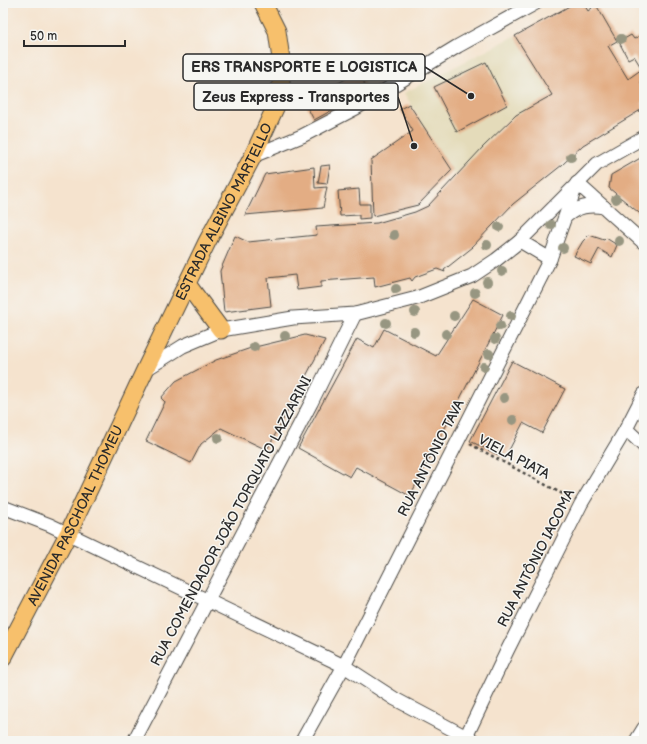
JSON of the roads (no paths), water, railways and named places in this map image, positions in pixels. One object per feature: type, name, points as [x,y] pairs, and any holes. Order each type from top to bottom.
[{"type":"main road","name":"ESTRADA ALBINO MARTELLO","points":[[145,370],[184,290],[254,156],[275,108],[281,85],[281,59],[276,31],[263,3]]},
{"type":"main road","points":[[184,290],[216,332]]},
{"type":"main road","name":"AVENIDA PASCHOAL THOMEU","points":[[3,658],[68,534],[145,370]]},
{"type":"street","points":[[254,156],[302,136],[356,108],[458,46],[536,3]]},
{"type":"street","points":[[145,370],[183,346],[216,332],[293,318],[355,314],[417,298],[451,285],[485,267],[520,240],[597,164],[644,138]]},
{"type":"street","points":[[577,183],[644,243]]},
{"type":"street","name":"RUA ANTÔNIO TAVA","points":[[302,741],[344,666],[550,259],[577,183]]},
{"type":"street","points":[[566,216],[582,206],[592,205],[604,207]]},
{"type":"street","points":[[520,240],[550,259]]},
{"type":"street","name":"RUA COMENDADOR JOÃO TORQUATO LAZZARINI","points":[[134,741],[312,403],[355,314]]},
{"type":"street","name":"RUA ANTÔNIO IACOMA","points":[[468,740],[507,651],[581,504],[626,429],[644,394]]},
{"type":"street","points":[[626,429],[644,446]]},
{"type":"street","points":[[3,507],[68,534],[344,666],[395,699],[468,740]]},
{"type":"street","points":[[636,741],[644,728]]},
{"type":"place","name":"ERS TRANSPORTE E LOGISTICA","points":[[471,96]]},
{"type":"place","name":"Zeus Express - Transportes","points":[[414,146]]}]
